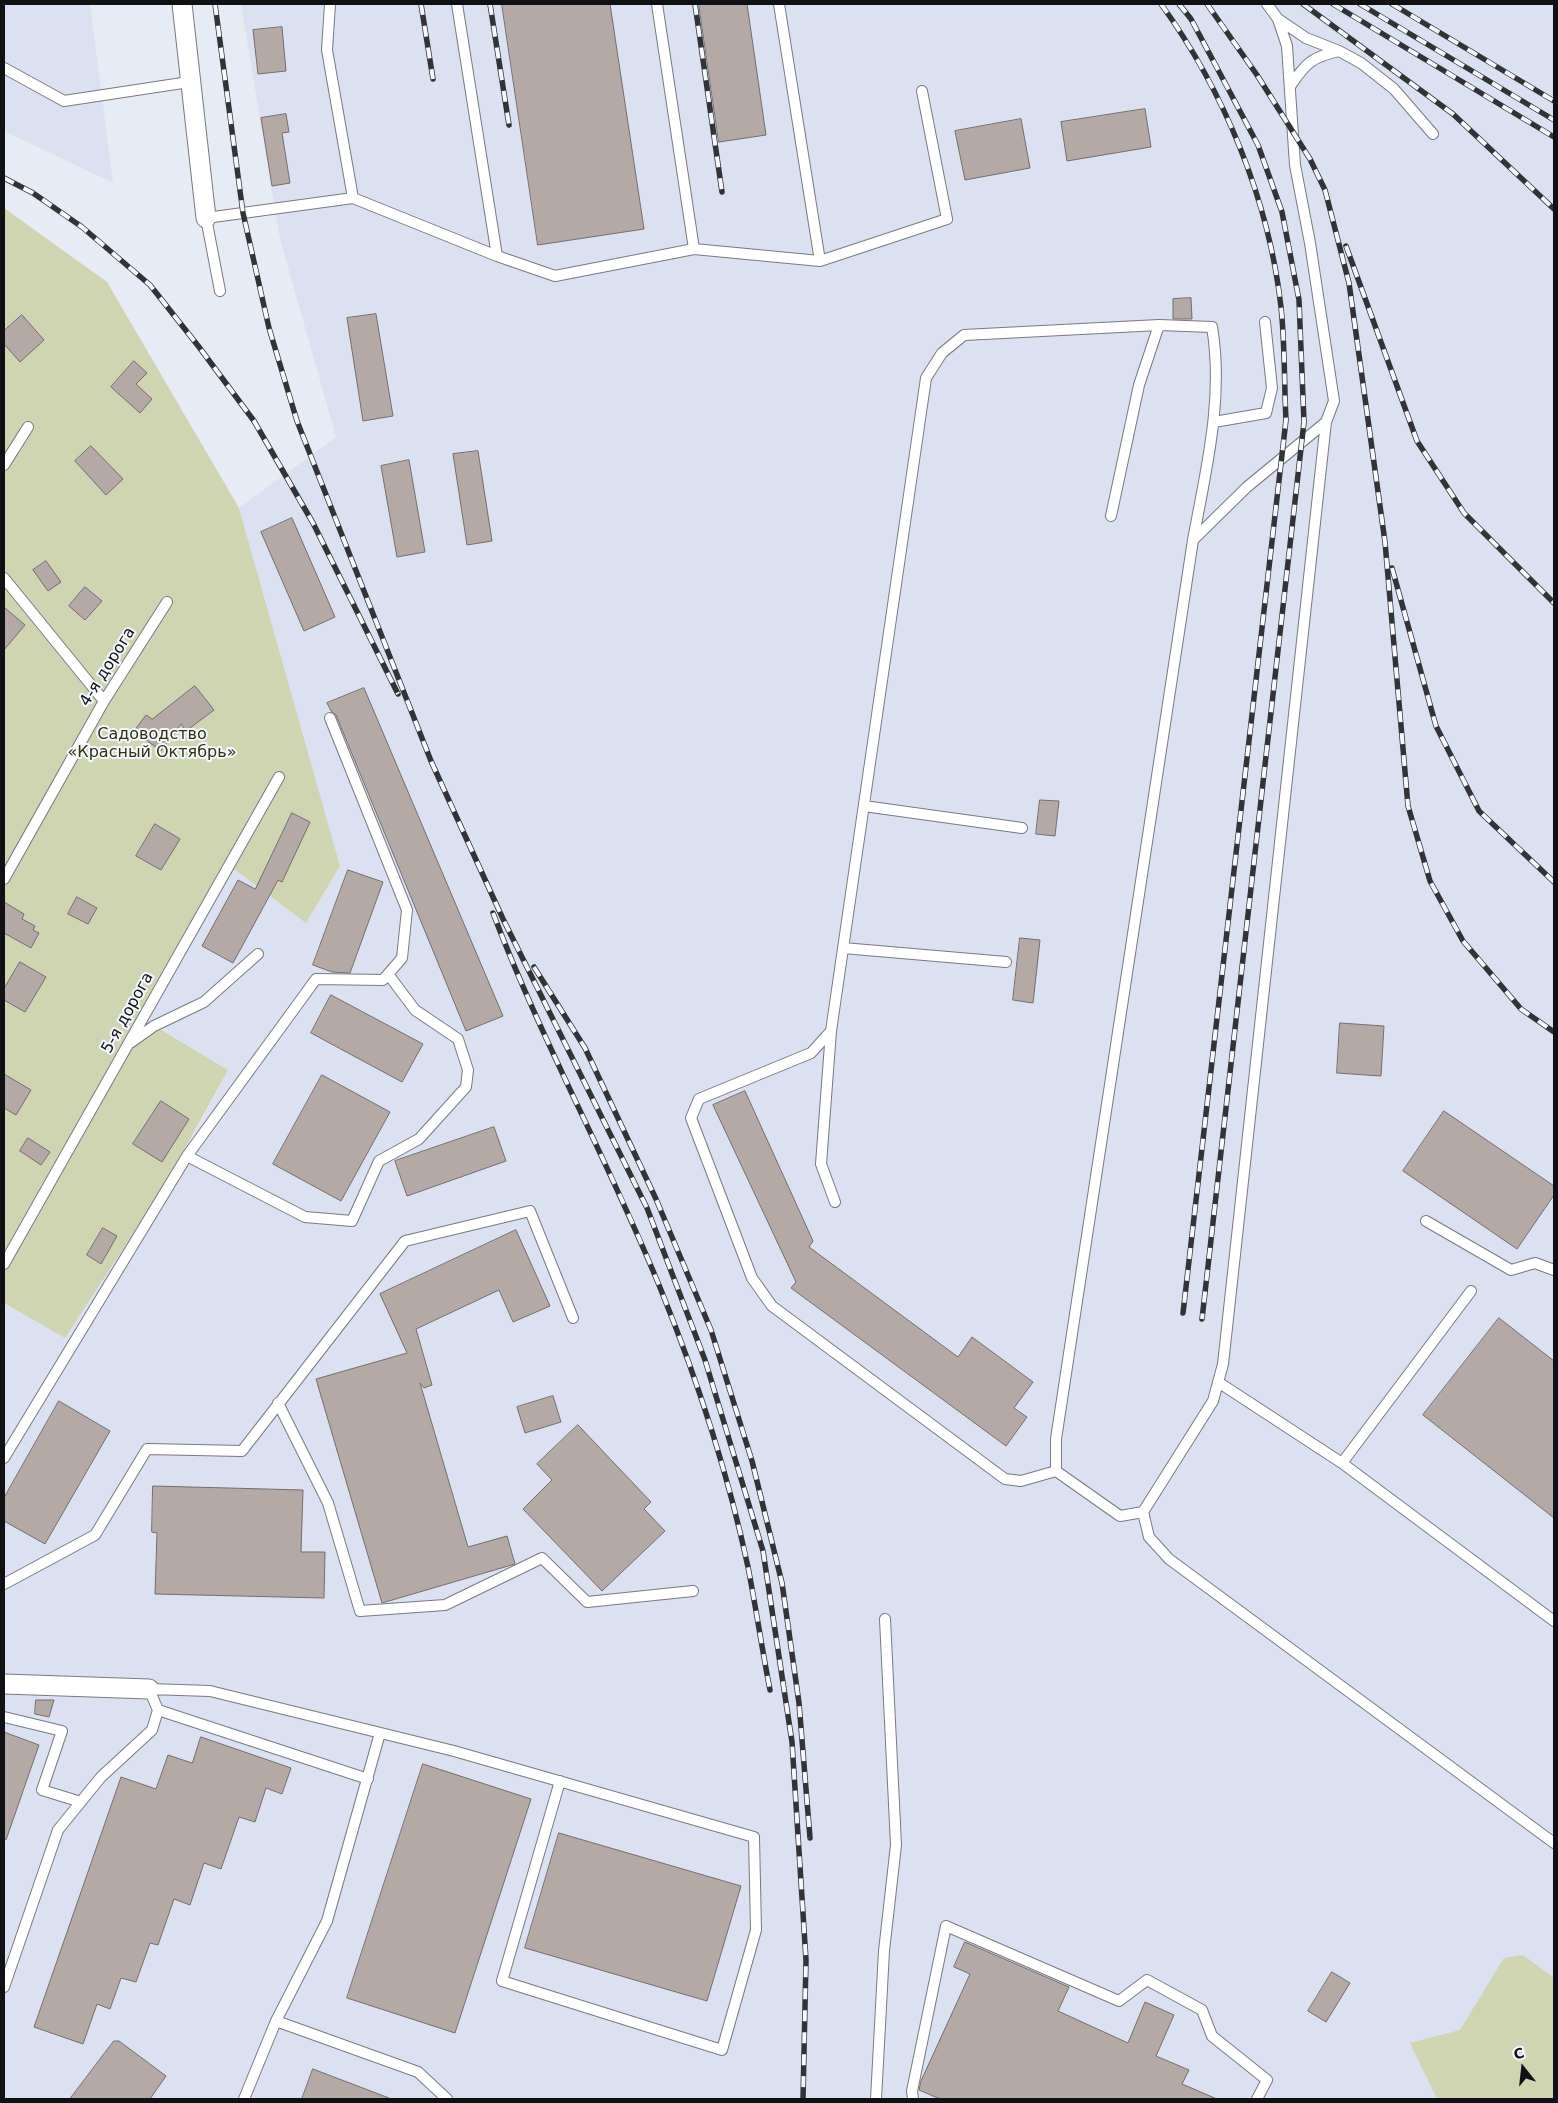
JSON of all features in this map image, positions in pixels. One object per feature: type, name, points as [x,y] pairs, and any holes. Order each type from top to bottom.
[{"type":"street","points":[[182,4],[189,82],[206,218]]},
{"type":"street","points":[[4,1684],[149,1689]]},
{"type":"lane","points":[[330,4],[327,50],[353,198]]},
{"type":"lane","points":[[457,4],[497,256]]},
{"type":"lane","points":[[657,4],[694,249]]},
{"type":"lane","points":[[779,4],[820,261]]},
{"type":"lane","points":[[1267,4],[1278,20],[1287,46],[1295,165],[1310,244],[1334,401],[1326,422],[1224,1354],[1213,1401],[1143,1512],[1149,1537],[1170,1559],[1554,1843]]},
{"type":"lane","points":[[1278,20],[1306,38],[1339,51],[1362,63],[1394,90],[1433,134]]},
{"type":"lane","points":[[1291,85],[1305,65],[1318,56],[1339,51]]},
{"type":"lane","points":[[4,68],[64,101],[189,82]]},
{"type":"lane","points":[[220,292],[206,218],[353,198],[497,256],[555,276],[694,249],[820,261],[947,220],[922,91]]},
{"type":"lane","points":[[1214,422],[1266,413],[1272,388],[1266,322]]},
{"type":"lane","points":[[1111,516],[1138,385],[1159,325]]},
{"type":"lane","points":[[835,1202],[821,1164],[831,1031],[926,378],[942,353],[964,335],[1159,325],[1212,327],[1216,354],[1214,422],[1193,540],[1056,1439],[1056,1471]]},
{"type":"lane","points":[[1193,540],[1248,487],[1326,422]]},
{"type":"lane","points":[[4,465],[28,427]]},
{"type":"lane","points":[[4,578],[104,700]]},
{"type":"lane","name":"4-я дорога","points":[[4,879],[104,700],[167,602]]},
{"type":"lane","points":[[4,1458],[187,1156],[316,979],[383,980],[402,958],[407,910],[330,718]]},
{"type":"lane","name":"5-я дорога","points":[[4,1264],[279,777]]},
{"type":"lane","points":[[864,806],[1022,828]]},
{"type":"lane","points":[[843,948],[1006,962]]},
{"type":"lane","points":[[128,1044],[154,1026],[204,1002],[258,954]]},
{"type":"lane","points":[[187,1156],[305,1217],[352,1221],[379,1161],[419,1139],[466,1087],[468,1070],[458,1038],[415,1010],[388,974]]},
{"type":"lane","points":[[831,1031],[811,1053],[699,1099],[691,1118],[752,1278],[772,1306],[1005,1479],[1021,1481],[1056,1471]]},
{"type":"lane","points":[[4,1584],[94,1535],[147,1449],[242,1451],[404,1241],[530,1212],[573,1318]]},
{"type":"lane","points":[[1426,1221],[1511,1270],[1535,1263],[1554,1270]]},
{"type":"lane","points":[[1342,1463],[1471,1291]]},
{"type":"lane","points":[[1218,1382],[1342,1463],[1554,1621]]},
{"type":"lane","points":[[278,1403],[328,1503],[360,1611],[445,1605],[542,1558],[587,1602],[693,1591]]},
{"type":"lane","points":[[1056,1471],[1120,1516],[1143,1512]]},
{"type":"lane","points":[[876,2099],[884,1951],[896,1845],[885,1619]]},
{"type":"lane","points":[[4,1987],[58,1830],[101,1777],[152,1730],[158,1710],[149,1689],[210,1691],[380,1733],[560,1781],[754,1836],[756,1930],[722,2050],[502,1981],[560,1781]]},
{"type":"lane","points":[[158,1710],[368,1779]]},
{"type":"lane","points":[[4,1717],[62,1731],[42,1790],[81,1802]]},
{"type":"lane","points":[[244,2099],[276,2021],[327,1921],[380,1733]]},
{"type":"lane","points":[[913,2099],[912,2091],[946,1926],[1119,2001],[1147,1980],[1202,2010],[1212,2036],[1268,2080],[1257,2099]]},
{"type":"lane","points":[[276,2021],[418,2072],[447,2099]]},
{"type":"shaded area","points":[[4,4],[90,4],[113,183],[4,131]]},
{"type":"shaded area","points":[[241,4],[1554,4],[1554,2099],[4,2099],[4,1303],[65,1338],[166,1183],[204,1116],[228,1070],[146,1021],[234,869],[306,922],[340,866],[239,508],[336,437],[280,239]]},
{"type":"green space","name":"Садоводство «Красный Октябрь»","points":[[4,208],[107,282],[239,508],[340,866],[306,923],[234,869],[146,1021],[228,1070],[166,1183],[65,1338],[4,1303]]},
{"type":"green space","points":[[1523,1955],[1554,1978],[1554,2099],[1437,2099],[1410,2043],[1460,2030],[1504,1958]]},
{"type":"building","points":[[502,4],[610,4],[644,229],[538,245]]},
{"type":"building","points":[[699,4],[747,4],[766,135],[719,142]]},
{"type":"building","points":[[282,27],[286,71],[258,74],[253,30]]},
{"type":"building","points":[[1145,109],[1151,147],[1067,161],[1061,122]]},
{"type":"building","points":[[286,114],[289,132],[282,133],[290,183],[272,186],[261,118]]},
{"type":"building","points":[[1021,119],[1030,168],[965,180],[955,131]]},
{"type":"building","points":[[1191,298],[1192,319],[1173,319],[1173,299]]},
{"type":"building","points":[[376,314],[393,416],[363,421],[347,318]]},
{"type":"building","points":[[22,315],[44,340],[20,362],[4,344],[4,331]]},
{"type":"building","points":[[134,361],[147,373],[136,384],[152,399],[140,413],[111,387]]},
{"type":"building","points":[[91,446],[123,479],[106,495],[75,461]]},
{"type":"building","points":[[478,451],[492,541],[467,545],[453,454]]},
{"type":"building","points":[[409,460],[425,552],[397,557],[381,466]]},
{"type":"building","points":[[292,518],[335,617],[304,631],[261,532]]},
{"type":"building","points":[[46,561],[61,582],[48,591],[33,570]]},
{"type":"building","points":[[85,587],[102,601],[85,620],[69,606]]},
{"type":"building","points":[[4,607],[25,625],[4,650]]},
{"type":"building","points":[[195,686],[214,710],[186,731],[181,724],[161,751],[134,731],[146,715],[152,719]]},
{"type":"building","points":[[364,688],[503,1016],[466,1031],[336,715],[331,711],[327,703]]},
{"type":"building","points":[[1040,800],[1059,801],[1055,836],[1036,834]]},
{"type":"building","points":[[292,813],[310,822],[282,882],[278,880],[233,963],[202,946],[238,880],[255,889]]},
{"type":"building","points":[[155,824],[180,839],[161,870],[136,856]]},
{"type":"building","points":[[348,870],[383,882],[350,973],[332,972],[313,965]]},
{"type":"building","points":[[77,897],[97,908],[88,924],[68,914]]},
{"type":"building","points":[[4,902],[24,914],[22,919],[35,926],[33,930],[39,933],[31,948],[4,933]]},
{"type":"building","points":[[1020,938],[1040,940],[1033,1003],[1013,1000]]},
{"type":"building","points":[[20,962],[46,977],[25,1012],[4,1000],[4,989]]},
{"type":"building","points":[[331,995],[423,1044],[402,1082],[311,1033]]},
{"type":"building","points":[[1340,1023],[1384,1026],[1381,1076],[1337,1073]]},
{"type":"building","points":[[4,1074],[31,1090],[16,1115],[4,1108]]},
{"type":"building","points":[[322,1075],[390,1112],[341,1201],[273,1164]]},
{"type":"building","points":[[745,1091],[813,1241],[809,1247],[958,1357],[972,1337],[1033,1382],[1014,1408],[1027,1417],[1006,1446],[791,1288],[796,1282],[713,1105]]},
{"type":"building","points":[[161,1101],[189,1119],[162,1162],[133,1144]]},
{"type":"building","points":[[1444,1111],[1554,1186],[1554,1195],[1517,1249],[1403,1171]]},
{"type":"building","points":[[494,1127],[506,1161],[407,1196],[395,1161]]},
{"type":"building","points":[[28,1138],[50,1152],[41,1165],[20,1151]]},
{"type":"building","points":[[103,1228],[117,1236],[101,1264],[87,1255]]},
{"type":"building","points":[[516,1230],[550,1306],[513,1322],[499,1290],[416,1329],[432,1385],[424,1388],[420,1383],[468,1547],[507,1536],[515,1564],[382,1603],[316,1379],[407,1353],[380,1294]]},
{"type":"building","points":[[1499,1318],[1554,1361],[1554,1518],[1423,1415]]},
{"type":"building","points":[[553,1396],[561,1422],[525,1433],[517,1407]]},
{"type":"building","points":[[59,1401],[110,1431],[45,1544],[4,1521],[4,1498]]},
{"type":"building","points":[[578,1425],[651,1502],[644,1509],[665,1531],[602,1591],[523,1509],[552,1480],[537,1464]]},
{"type":"building","points":[[153,1486],[303,1490],[301,1552],[325,1552],[324,1598],[155,1594],[157,1533],[152,1532]]},
{"type":"building","points":[[36,1700],[54,1700],[49,1717],[35,1714]]},
{"type":"building","points":[[4,1732],[39,1745],[6,1840],[4,1839]]},
{"type":"building","points":[[201,1737],[291,1768],[282,1794],[266,1788],[255,1822],[239,1817],[221,1869],[204,1863],[190,1905],[174,1899],[158,1945],[150,1943],[136,1982],[121,1978],[110,2009],[97,2004],[83,2044],[34,2027],[121,1777],[156,1789],[168,1755],[192,1763]]},
{"type":"building","points":[[423,1764],[531,1799],[455,2033],[347,1998]]},
{"type":"building","points":[[559,1833],[741,1886],[707,2001],[525,1948]]},
{"type":"building","points":[[965,1942],[1069,1987],[1058,2011],[1128,2043],[1145,2002],[1174,2015],[1156,2056],[1189,2070],[1182,2084],[1217,2099],[940,2099],[919,2090],[921,2081],[970,1974],[954,1967]]},
{"type":"building","points":[[1332,1972],[1350,1983],[1326,2022],[1308,2011]]},
{"type":"building","points":[[114,2041],[119,2041],[166,2076],[150,2099],[70,2099]]},
{"type":"building","points":[[313,2069],[389,2098],[389,2099],[302,2099]]},
{"type":"railway","points":[[215,4],[243,213],[269,328],[297,421],[431,761],[503,919],[647,1208],[705,1360],[763,1551],[792,1742],[806,1960],[803,2099]]},
{"type":"railway","points":[[421,4],[433,79]]},
{"type":"railway","points":[[490,4],[509,125]]},
{"type":"railway","points":[[695,4],[722,192]]},
{"type":"railway","points":[[1161,4],[1205,73],[1240,148],[1254,187],[1266,227],[1281,307],[1286,420],[1183,1313]]},
{"type":"railway","points":[[1179,4],[1191,19],[1258,145],[1282,212],[1299,300],[1304,422],[1202,1319]]},
{"type":"railway","points":[[1207,4],[1257,75],[1310,159],[1325,190],[1349,283],[1385,542],[1408,806],[1430,881],[1463,941],[1521,1009],[1554,1032]]},
{"type":"railway","points":[[1303,4],[1453,114],[1554,209]]},
{"type":"railway","points":[[1333,4],[1554,137]]},
{"type":"railway","points":[[1360,4],[1554,120]]},
{"type":"railway","points":[[1392,4],[1554,101]]},
{"type":"railway","points":[[4,178],[33,193],[82,227],[150,285],[199,347],[254,421],[313,523],[398,694]]},
{"type":"railway","points":[[1346,246],[1417,441],[1464,513],[1554,603]]},
{"type":"railway","points":[[1392,568],[1436,726],[1479,811],[1554,882]]},
{"type":"railway","points":[[493,913],[554,1055],[641,1242],[687,1358],[721,1462],[740,1532],[770,1690]]},
{"type":"railway","points":[[534,967],[585,1048],[656,1199],[711,1330],[752,1461],[782,1583],[799,1703],[810,1838]]}]
